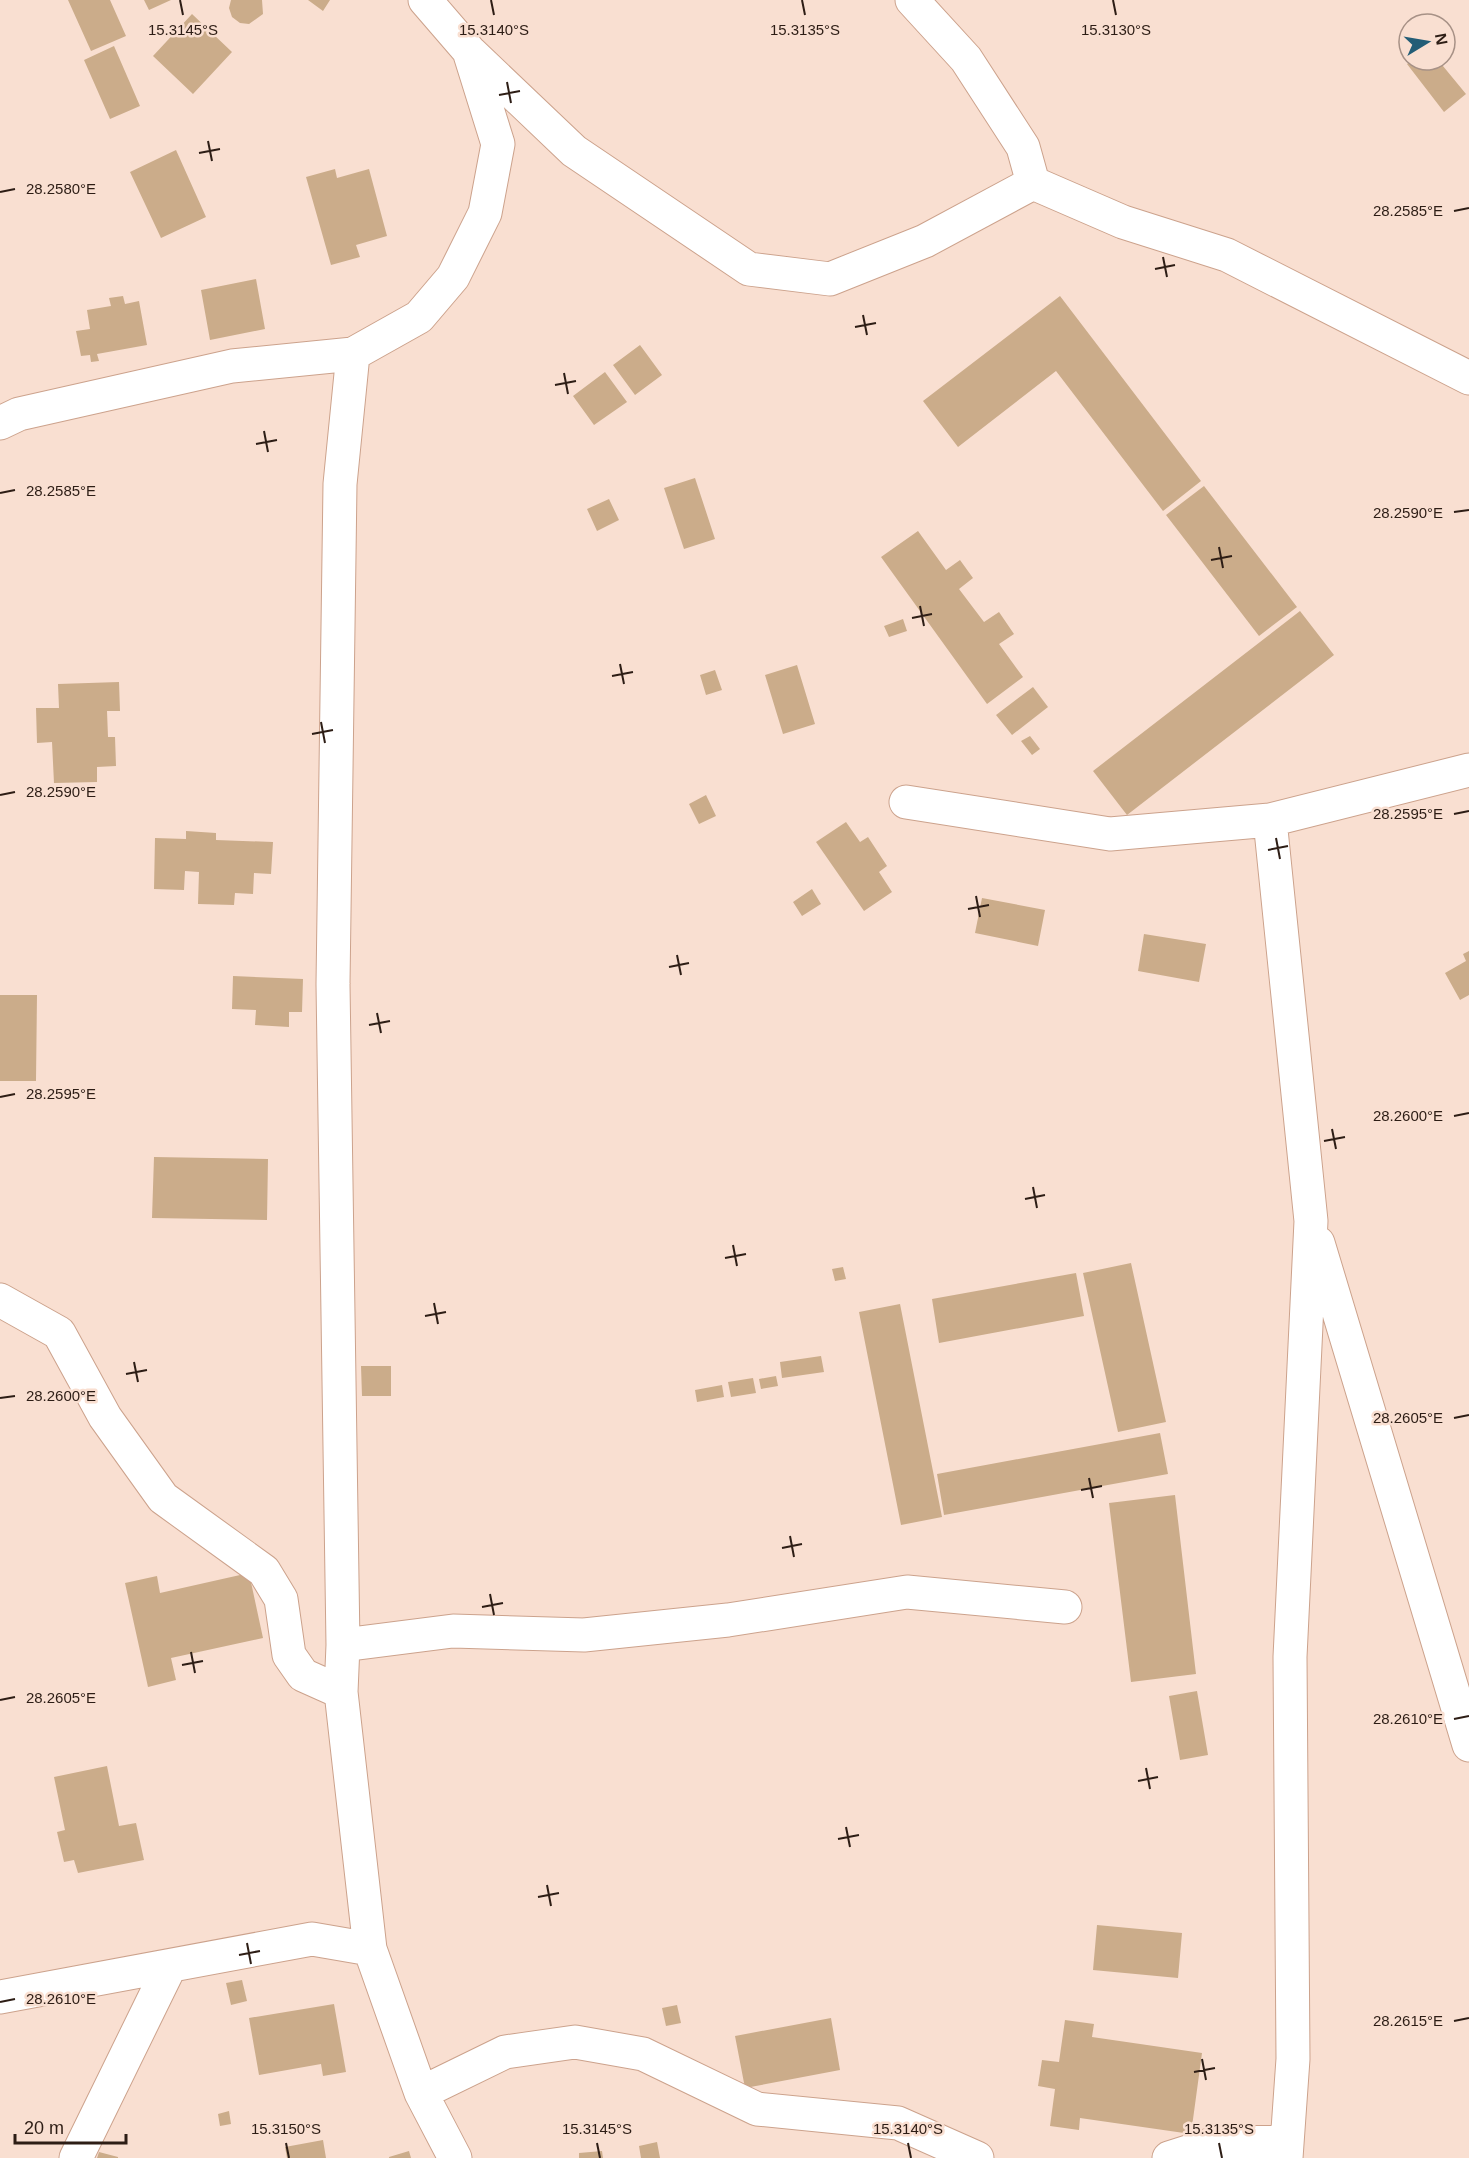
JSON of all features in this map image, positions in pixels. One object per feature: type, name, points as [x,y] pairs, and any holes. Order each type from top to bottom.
[{"type":"street","points":[[425,0],[469,51],[574,151],[749,269],[830,279],[925,241],[1033,183]]},
{"type":"street","points":[[912,0],[966,59],[1023,147],[1033,183]]},
{"type":"street","points":[[0,423],[19,414],[232,366],[353,354],[419,317],[453,277],[485,213],[498,144],[469,51]]},
{"type":"street","points":[[1033,183],[1123,222],[1227,255],[1469,378]]},
{"type":"street","points":[[353,354],[340,484],[333,984],[344,1645],[341,1692],[370,1949],[421,2093],[455,2158]]},
{"type":"street","points":[[906,802],[1110,834],[1270,820],[1469,770]]},
{"type":"street","points":[[1169,2158],[1216,2143],[1286,2150],[1293,2059],[1290,1657],[1311,1221],[1270,820]]},
{"type":"street","points":[[1311,1221],[1469,1745]]},
{"type":"street","points":[[0,1300],[59,1333],[105,1417],[163,1498],[264,1571],[281,1599],[289,1655],[303,1675],[341,1692]]},
{"type":"street","points":[[344,1645],[453,1631],[584,1635],[728,1620],[907,1592],[1065,1607]]},
{"type":"street","points":[[0,1997],[312,1939],[370,1949]]},
{"type":"street","points":[[76,2158],[170,1966]]},
{"type":"street","points":[[421,2093],[505,2052],[575,2042],[643,2054],[702,2080],[757,2109],[898,2123],[977,2158]]},
{"type":"building","points":[[68,0],[110,0],[126,36],[91,51]]},
{"type":"building","points":[[144,0],[171,0],[149,10]]},
{"type":"building","points":[[231,0],[262,0],[263,14],[249,24],[240,23],[232,17],[229,8]]},
{"type":"building","points":[[308,0],[330,0],[323,11]]},
{"type":"building","points":[[192,14],[232,52],[193,94],[153,56]]},
{"type":"building","points":[[114,46],[140,106],[110,119],[84,60]]},
{"type":"building","points":[[1413,72],[1448,72],[1466,94],[1444,112]]},
{"type":"building","points":[[176,150],[206,217],[161,238],[130,172]]},
{"type":"building","points":[[335,169],[337,178],[369,169],[387,236],[356,245],[360,257],[331,265],[306,177]]},
{"type":"building","points":[[256,279],[265,329],[210,340],[201,290]]},
{"type":"building","points":[[123,296],[125,304],[139,301],[147,345],[97,354],[99,361],[91,362],[90,355],[81,356],[76,331],[90,329],[87,310],[111,306],[109,298]]},
{"type":"building","points":[[1060,296],[1201,481],[1163,511],[1056,371],[958,447],[923,401]]},
{"type":"building","points":[[640,345],[662,375],[635,395],[613,365]]},
{"type":"building","points":[[605,372],[627,402],[594,425],[573,396]]},
{"type":"building","points":[[695,478],[715,539],[684,549],[664,488]]},
{"type":"building","points":[[1204,486],[1297,607],[1259,636],[1166,515]]},
{"type":"building","points":[[609,499],[619,520],[597,531],[587,509]]},
{"type":"building","points":[[918,531],[946,570],[960,560],[973,578],[959,589],[984,622],[999,612],[1014,634],[999,644],[1023,677],[987,704],[881,557]]},
{"type":"building","points":[[1300,611],[1334,655],[1127,815],[1093,771]]},
{"type":"building","points":[[903,619],[907,631],[889,637],[884,626]]},
{"type":"building","points":[[797,665],[815,724],[783,734],[765,675]]},
{"type":"building","points":[[715,670],[722,690],[706,695],[700,675]]},
{"type":"building","points":[[119,682],[120,711],[107,711],[108,737],[115,737],[116,766],[97,767],[97,782],[54,783],[52,742],[37,743],[36,708],[59,708],[58,684]]},
{"type":"building","points":[[1033,687],[1048,707],[1012,735],[996,715]]},
{"type":"building","points":[[1030,736],[1040,749],[1032,755],[1021,741]]},
{"type":"building","points":[[706,795],[716,816],[699,824],[689,804]]},
{"type":"building","points":[[846,822],[860,842],[868,837],[887,866],[879,872],[892,892],[864,911],[816,842]]},
{"type":"building","points":[[186,831],[216,833],[216,840],[273,842],[271,874],[254,873],[253,894],[235,893],[234,905],[198,904],[199,872],[185,871],[184,890],[154,889],[155,838],[186,839]]},
{"type":"building","points":[[812,889],[821,904],[802,916],[793,902]]},
{"type":"building","points":[[982,898],[1045,910],[1038,946],[975,933]]},
{"type":"building","points":[[1144,934],[1206,944],[1199,982],[1138,971]]},
{"type":"building","points":[[1469,951],[1469,995],[1460,1000],[1445,973],[1466,961],[1463,954]]},
{"type":"building","points":[[233,976],[303,979],[302,1012],[289,1012],[289,1027],[255,1025],[256,1010],[232,1009]]},
{"type":"building","points":[[0,995],[37,995],[36,1081],[0,1081]]},
{"type":"building","points":[[154,1157],[268,1159],[267,1220],[152,1218]]},
{"type":"building","points":[[1131,1263],[1166,1422],[1118,1432],[1083,1273]]},
{"type":"building","points":[[843,1267],[846,1279],[835,1281],[832,1269]]},
{"type":"building","points":[[1076,1273],[1084,1316],[939,1343],[932,1299]]},
{"type":"building","points":[[900,1304],[942,1517],[901,1525],[859,1312]]},
{"type":"building","points":[[821,1356],[824,1372],[782,1378],[780,1362]]},
{"type":"building","points":[[361,1366],[391,1366],[391,1396],[362,1396]]},
{"type":"building","points":[[776,1376],[778,1386],[761,1389],[759,1379]]},
{"type":"building","points":[[753,1378],[756,1393],[731,1397],[728,1382]]},
{"type":"building","points":[[722,1385],[724,1397],[697,1402],[695,1390]]},
{"type":"building","points":[[1160,1433],[1168,1474],[944,1515],[937,1474]]},
{"type":"building","points":[[1175,1495],[1196,1674],[1131,1682],[1109,1503]]},
{"type":"building","points":[[249,1573],[263,1638],[171,1658],[176,1680],[148,1687],[125,1583],[157,1576],[160,1593]]},
{"type":"building","points":[[1197,1691],[1208,1755],[1180,1760],[1169,1696]]},
{"type":"building","points":[[107,1766],[119,1826],[136,1823],[144,1860],[78,1873],[74,1860],[64,1862],[57,1832],[65,1830],[54,1777]]},
{"type":"building","points":[[1097,1925],[1182,1933],[1178,1978],[1093,1970]]},
{"type":"building","points":[[242,1980],[247,2001],[231,2005],[226,1983]]},
{"type":"building","points":[[334,2004],[346,2072],[323,2076],[321,2064],[259,2075],[249,2018]]},
{"type":"building","points":[[677,2005],[681,2023],[666,2026],[662,2008]]},
{"type":"building","points":[[831,2018],[840,2070],[745,2088],[735,2036]]},
{"type":"building","points":[[1065,2020],[1094,2024],[1092,2037],[1202,2053],[1191,2134],[1080,2118],[1079,2130],[1050,2126],[1055,2089],[1038,2086],[1042,2060],[1059,2062]]},
{"type":"building","points":[[229,2111],[231,2124],[220,2126],[218,2114]]},
{"type":"building","points":[[323,2140],[326,2158],[287,2158],[285,2147]]},
{"type":"building","points":[[657,2142],[660,2158],[641,2158],[639,2146]]},
{"type":"building","points":[[409,2151],[411,2158],[389,2158],[389,2157]]},
{"type":"building","points":[[602,2151],[603,2158],[579,2158],[579,2153]]},
{"type":"building","points":[[99,2152],[118,2157],[118,2158],[97,2158]]}]
